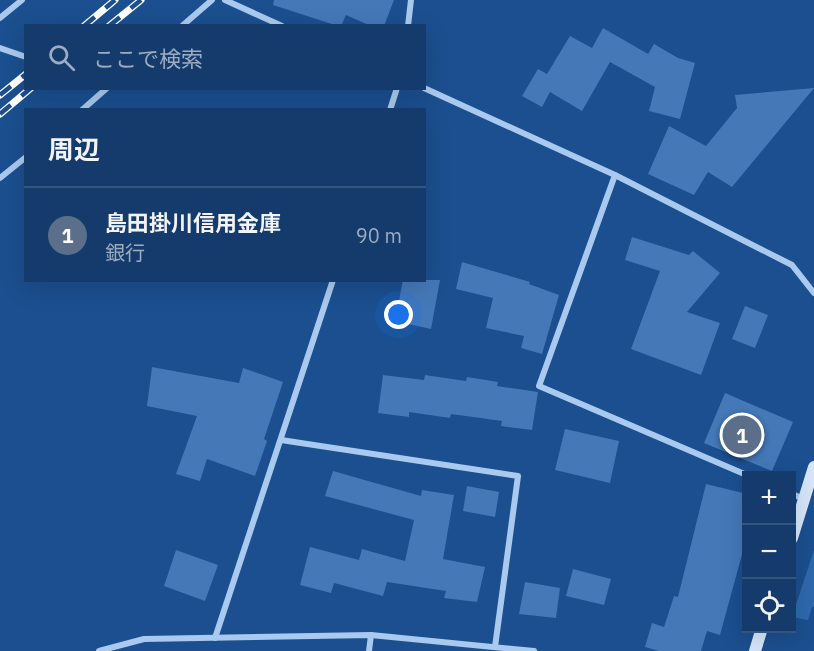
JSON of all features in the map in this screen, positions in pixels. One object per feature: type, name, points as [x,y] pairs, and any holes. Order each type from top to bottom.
[{"type":"main road","points":[[796,525],[814,467]]},
{"type":"main road","points":[[755,651],[760,633]]},
{"type":"street","points":[[0,18],[22,0]]},
{"type":"street","points":[[184,24],[212,0]]},
{"type":"street","points":[[225,0],[278,24]]},
{"type":"street","points":[[408,24],[411,0]]},
{"type":"street","points":[[0,48],[24,56]]},
{"type":"street","points":[[426,89],[615,175],[792,265],[814,293]]},
{"type":"street","points":[[84,108],[104,90]]},
{"type":"street","points":[[391,108],[396,90]]},
{"type":"street","points":[[0,178],[24,159]]},
{"type":"street","points":[[615,175],[539,386],[742,473]]},
{"type":"street","points":[[215,638],[332,282]]},
{"type":"street","points":[[280,440],[518,476],[495,647]]},
{"type":"street","points":[[796,496],[804,499]]},
{"type":"street","points":[[369,651],[371,636]]},
{"type":"street","points":[[99,651],[144,639],[371,636],[534,651]]},
{"type":"shaded area","points":[[814,550],[814,607],[812,607],[808,620],[796,618],[796,605]]},
{"type":"building","points":[[274,0],[394,0],[385,24],[366,24],[346,15],[342,24],[332,24],[273,5]]},
{"type":"building","points":[[603,28],[648,54],[654,44],[678,58],[695,63],[680,119],[649,111],[655,87],[610,62],[582,111],[550,92],[542,107],[522,96],[538,69],[547,74],[570,36],[592,48]]},
{"type":"building","points":[[814,88],[732,187],[708,172],[694,195],[648,174],[669,126],[706,146],[737,108],[735,95]]},
{"type":"building","points":[[632,237],[689,255],[693,251],[720,273],[687,312],[720,323],[701,375],[631,349],[660,271],[625,260]]},
{"type":"building","points":[[462,262],[530,282],[529,284],[559,295],[542,354],[521,348],[524,336],[486,328],[493,298],[456,289]]},
{"type":"building","points":[[440,280],[431,329],[395,321],[403,282]]},
{"type":"building","points":[[745,306],[768,315],[755,348],[732,339]]},
{"type":"building","points":[[152,367],[239,383],[243,368],[283,382],[264,439],[267,441],[255,476],[207,459],[200,481],[176,474],[197,416],[147,406]]},
{"type":"building","points":[[383,375],[424,380],[425,375],[466,381],[467,377],[498,382],[497,386],[538,392],[532,430],[501,426],[502,421],[451,414],[450,418],[409,412],[409,417],[378,413]]},
{"type":"building","points":[[725,393],[793,422],[772,471],[704,443]]},
{"type":"building","points":[[565,429],[619,441],[610,483],[555,470]]},
{"type":"building","points":[[333,471],[421,496],[422,490],[454,495],[443,559],[485,567],[477,602],[444,598],[446,591],[387,582],[383,596],[334,583],[331,593],[300,585],[310,547],[359,560],[362,549],[405,561],[414,520],[325,496]]},
{"type":"building","points":[[706,484],[742,493],[742,554],[720,635],[707,631],[701,651],[659,651],[645,647],[652,623],[664,627],[674,596],[678,597]]},
{"type":"building","points":[[467,486],[499,492],[495,517],[463,511]]},
{"type":"building","points":[[176,550],[218,565],[205,601],[164,586]]},
{"type":"building","points":[[573,569],[611,579],[604,605],[566,596]]},
{"type":"building","points":[[525,582],[560,588],[556,618],[519,614]]},
{"type":"railway","points":[[86,24],[115,0]]},
{"type":"railway","points":[[111,24],[141,0]]},
{"type":"railway","points":[[0,95],[24,76]]},
{"type":"railway","points":[[0,114],[29,90]]},
{"type":"place","name":"島田掛川信用金庫","points":[[742,435]]}]
